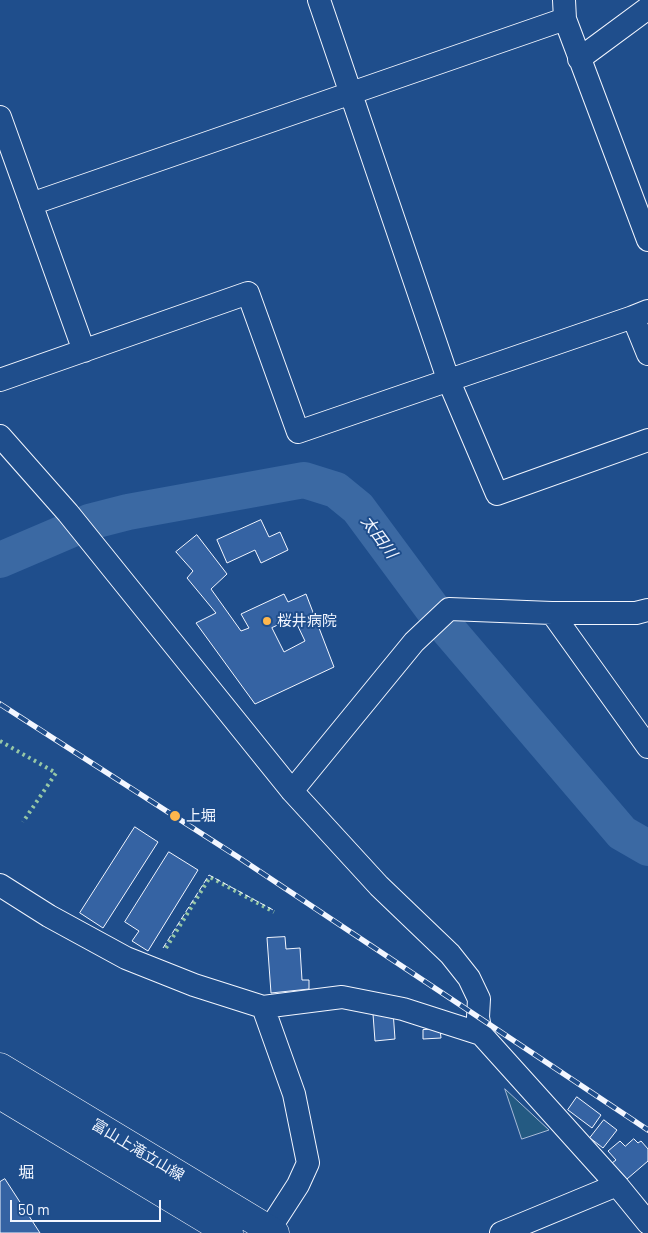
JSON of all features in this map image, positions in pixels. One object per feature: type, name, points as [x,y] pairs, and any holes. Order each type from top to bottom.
[{"type":"main road","name":"富山上滝立山線","points":[[0,1067],[271,1232]]},
{"type":"main road","name":"富山上滝立山線","points":[[0,1096],[229,1233]]},
{"type":"street","points":[[320,0],[448,380],[497,494],[648,440]]},
{"type":"street","points":[[579,59],[648,8]]},
{"type":"street","points":[[31,204],[352,93],[564,9],[579,59],[643,208],[648,240]]},
{"type":"street","points":[[0,117],[84,351]]},
{"type":"street","points":[[0,380],[248,293],[298,432],[641,314],[648,354]]},
{"type":"street","points":[[0,436],[68,513],[292,791],[379,886],[450,954],[468,978],[479,999],[481,1034]]},
{"type":"street","points":[[292,791],[414,642],[449,609],[552,614],[636,613],[648,610]]},
{"type":"street","points":[[552,614],[648,747]]},
{"type":"street","points":[[0,885],[49,916],[126,958],[194,985],[263,1007],[342,997],[403,1009],[481,1034],[617,1185],[648,1223]]},
{"type":"street","points":[[263,1007],[294,1094],[308,1163],[298,1185],[271,1232]]},
{"type":"street","points":[[501,1233],[617,1185]]},
{"type":"shaded area","points":[[505,1089],[549,1130],[522,1139]]},
{"type":"building","points":[[261,520],[269,537],[280,532],[288,550],[261,563],[255,550],[227,563],[217,540]]},
{"type":"building","name":"桜井病院","points":[[197,535],[227,574],[211,589],[241,631],[249,628],[241,614],[284,594],[288,602],[306,594],[334,667],[255,704],[196,623],[216,613],[187,578],[193,571],[176,552]],"holes":[[[294,618],[305,641],[284,652],[272,628]]]},
{"type":"building","points":[[135,827],[158,842],[103,928],[80,913]]},
{"type":"building","points":[[169,852],[198,870],[148,951],[132,941],[139,931],[125,922]]},
{"type":"building","points":[[285,937],[286,949],[300,948],[302,980],[309,980],[309,989],[271,993],[267,938]]},
{"type":"building","points":[[393,1011],[395,1039],[375,1041],[373,1014]]},
{"type":"building","points":[[440,1029],[441,1038],[423,1039],[423,1030]]},
{"type":"building","points":[[577,1097],[601,1115],[592,1128],[568,1110]]},
{"type":"building","points":[[604,1120],[617,1130],[603,1148],[590,1138]]},
{"type":"building","points":[[634,1139],[638,1143],[641,1141],[648,1149],[648,1161],[627,1179],[612,1163],[616,1160],[608,1151],[620,1141],[625,1146]]},
{"type":"building","points":[[5,1179],[40,1233],[0,1233],[0,1182]]},
{"type":"waterway","name":"太田川","points":[[0,560],[89,522],[128,512],[304,480],[336,490],[358,508],[446,627],[622,833],[648,848]]},
{"type":"railway","points":[[0,704],[238,857],[648,1130]]},
{"type":"hedge","points":[[0,741],[56,773],[23,822]]},
{"type":"hedge","points":[[166,948],[210,877],[274,912]]},
{"type":"fence","points":[[163,948],[209,875],[275,911]]},
{"type":"place","name":"桜井病院","points":[[267,621]]},
{"type":"place","name":"上堀","points":[[175,816]]},
{"type":"district","name":"堀","points":[[26,1173]]}]
